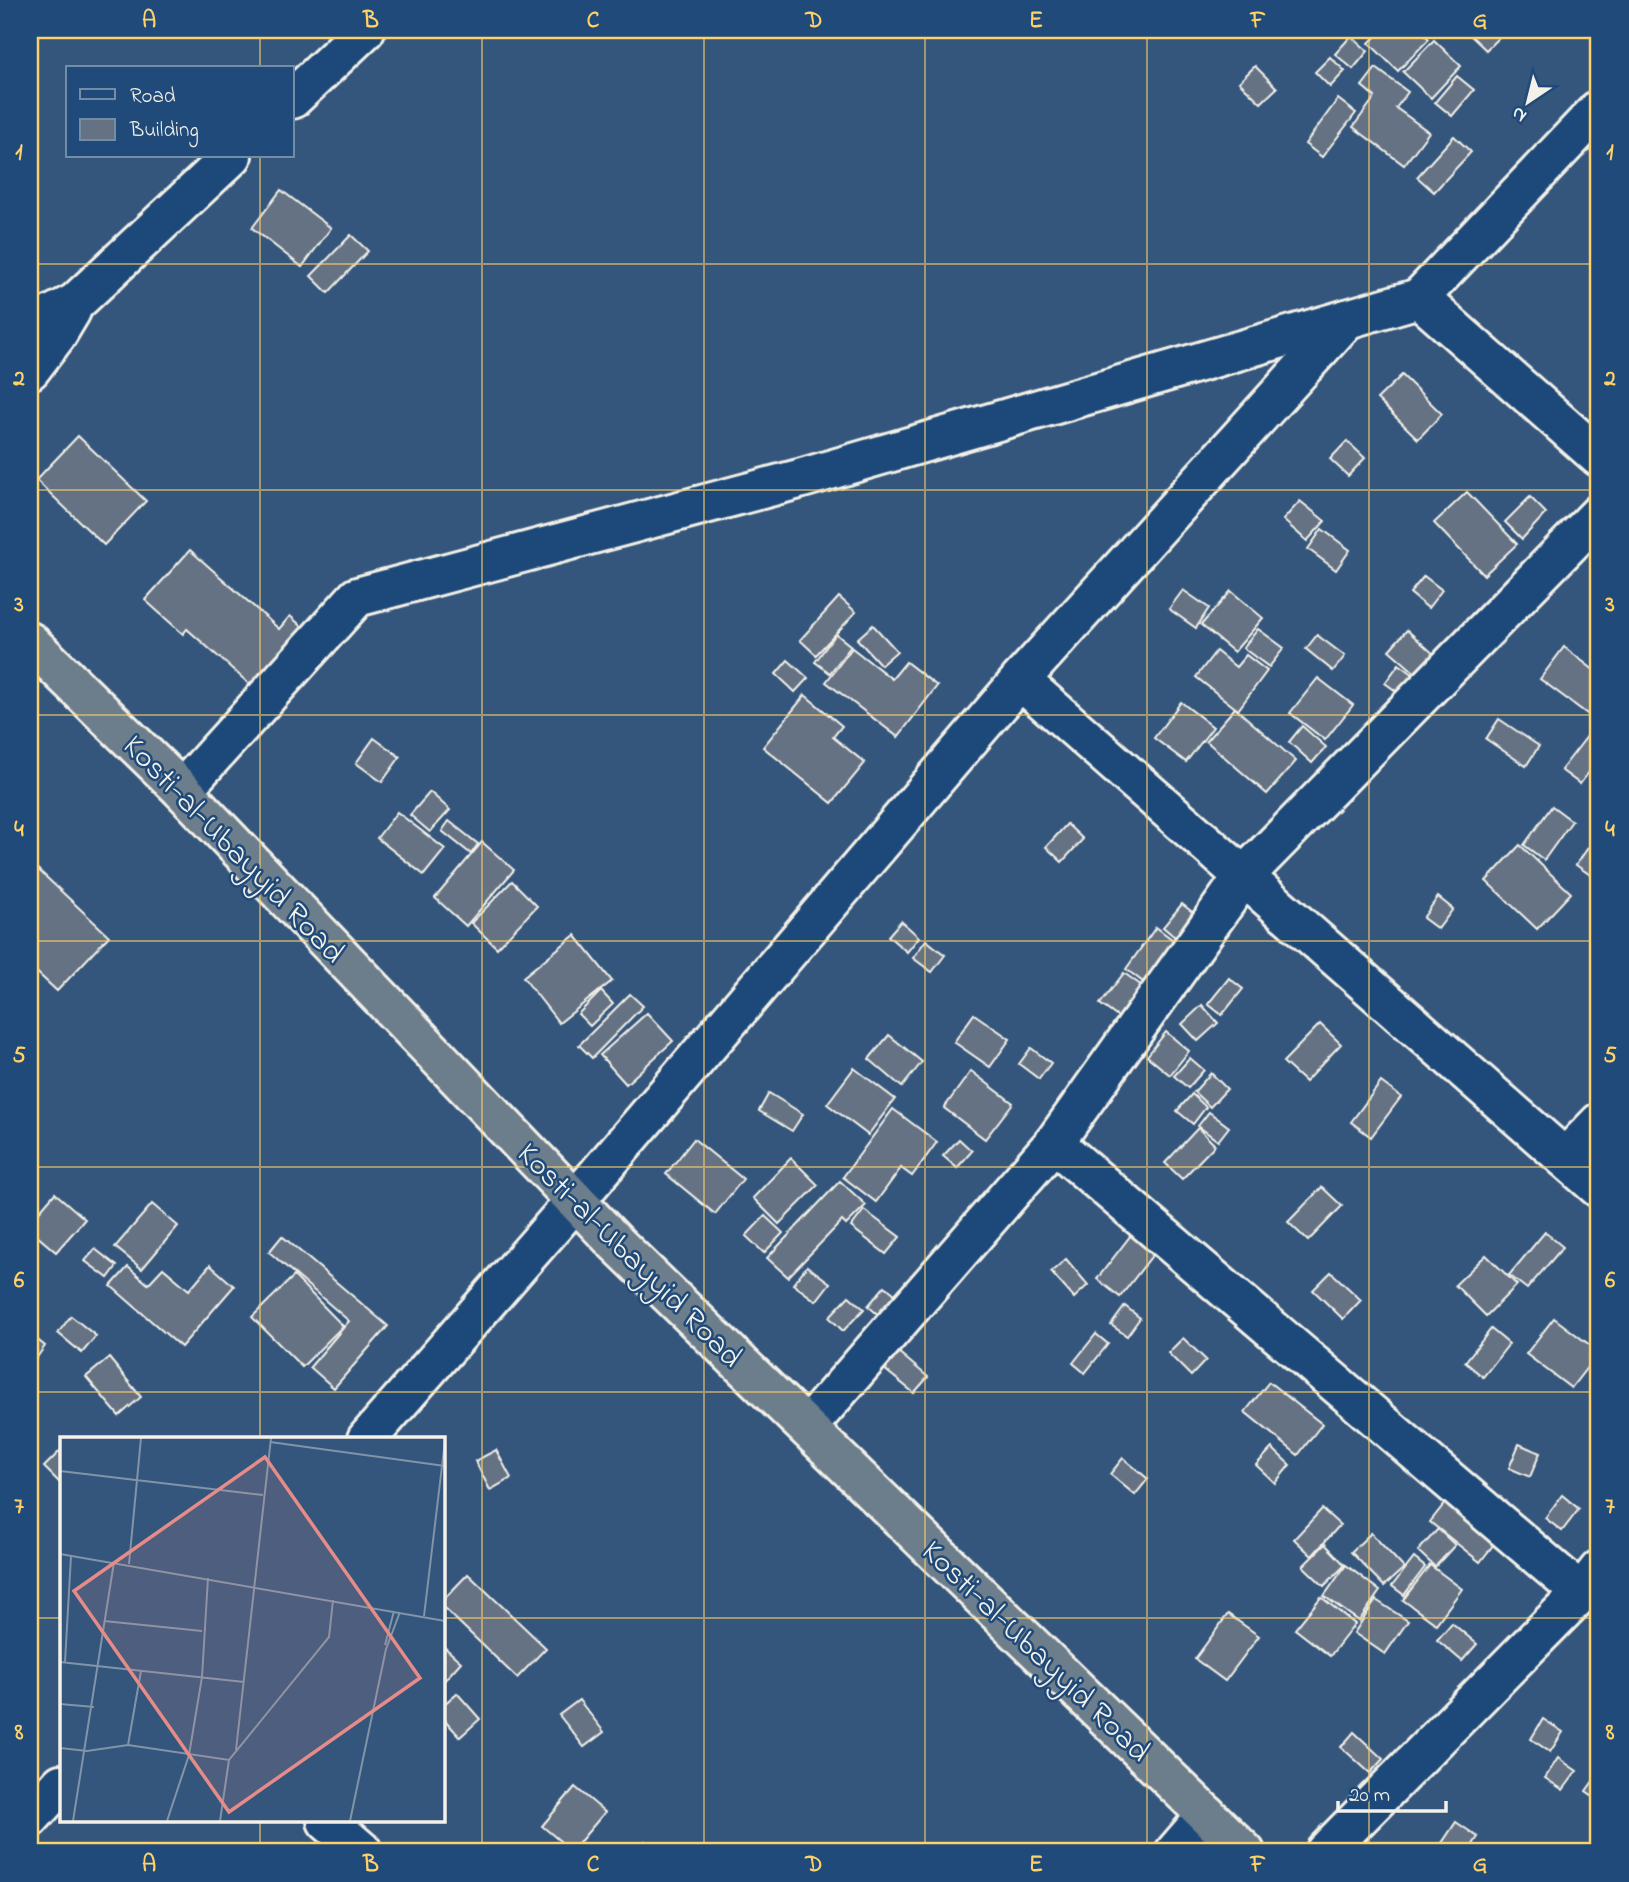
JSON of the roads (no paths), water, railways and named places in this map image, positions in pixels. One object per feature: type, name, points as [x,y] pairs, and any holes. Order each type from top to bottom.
[{"type":"highway","name":"Kosti-al-Ubayyid Road","points":[[30,642],[181,790],[575,1201],[1245,1852]]},
{"type":"street","points":[[294,97],[366,30]]},
{"type":"street","points":[[181,790],[357,597],[799,479],[1419,298],[1599,109]]},
{"type":"street","points":[[30,330],[44,319],[75,303],[230,158]]},
{"type":"street","points":[[1419,298],[1599,457]]},
{"type":"street","points":[[30,370],[56,336],[75,303]]},
{"type":"street","points":[[370,1437],[1020,680],[1347,319]]},
{"type":"street","points":[[807,1427],[1054,1143],[1244,876],[1599,514]]},
{"type":"street","points":[[1020,680],[1599,1188]]},
{"type":"street","points":[[1565,1158],[1599,1123]]},
{"type":"street","points":[[1054,1143],[1590,1581],[1325,1852]]},
{"type":"street","points":[[30,1818],[60,1785]]},
{"type":"street","points":[[1175,1852],[1207,1815]]},
{"type":"street","points":[[328,1822],[363,1852]]}]
